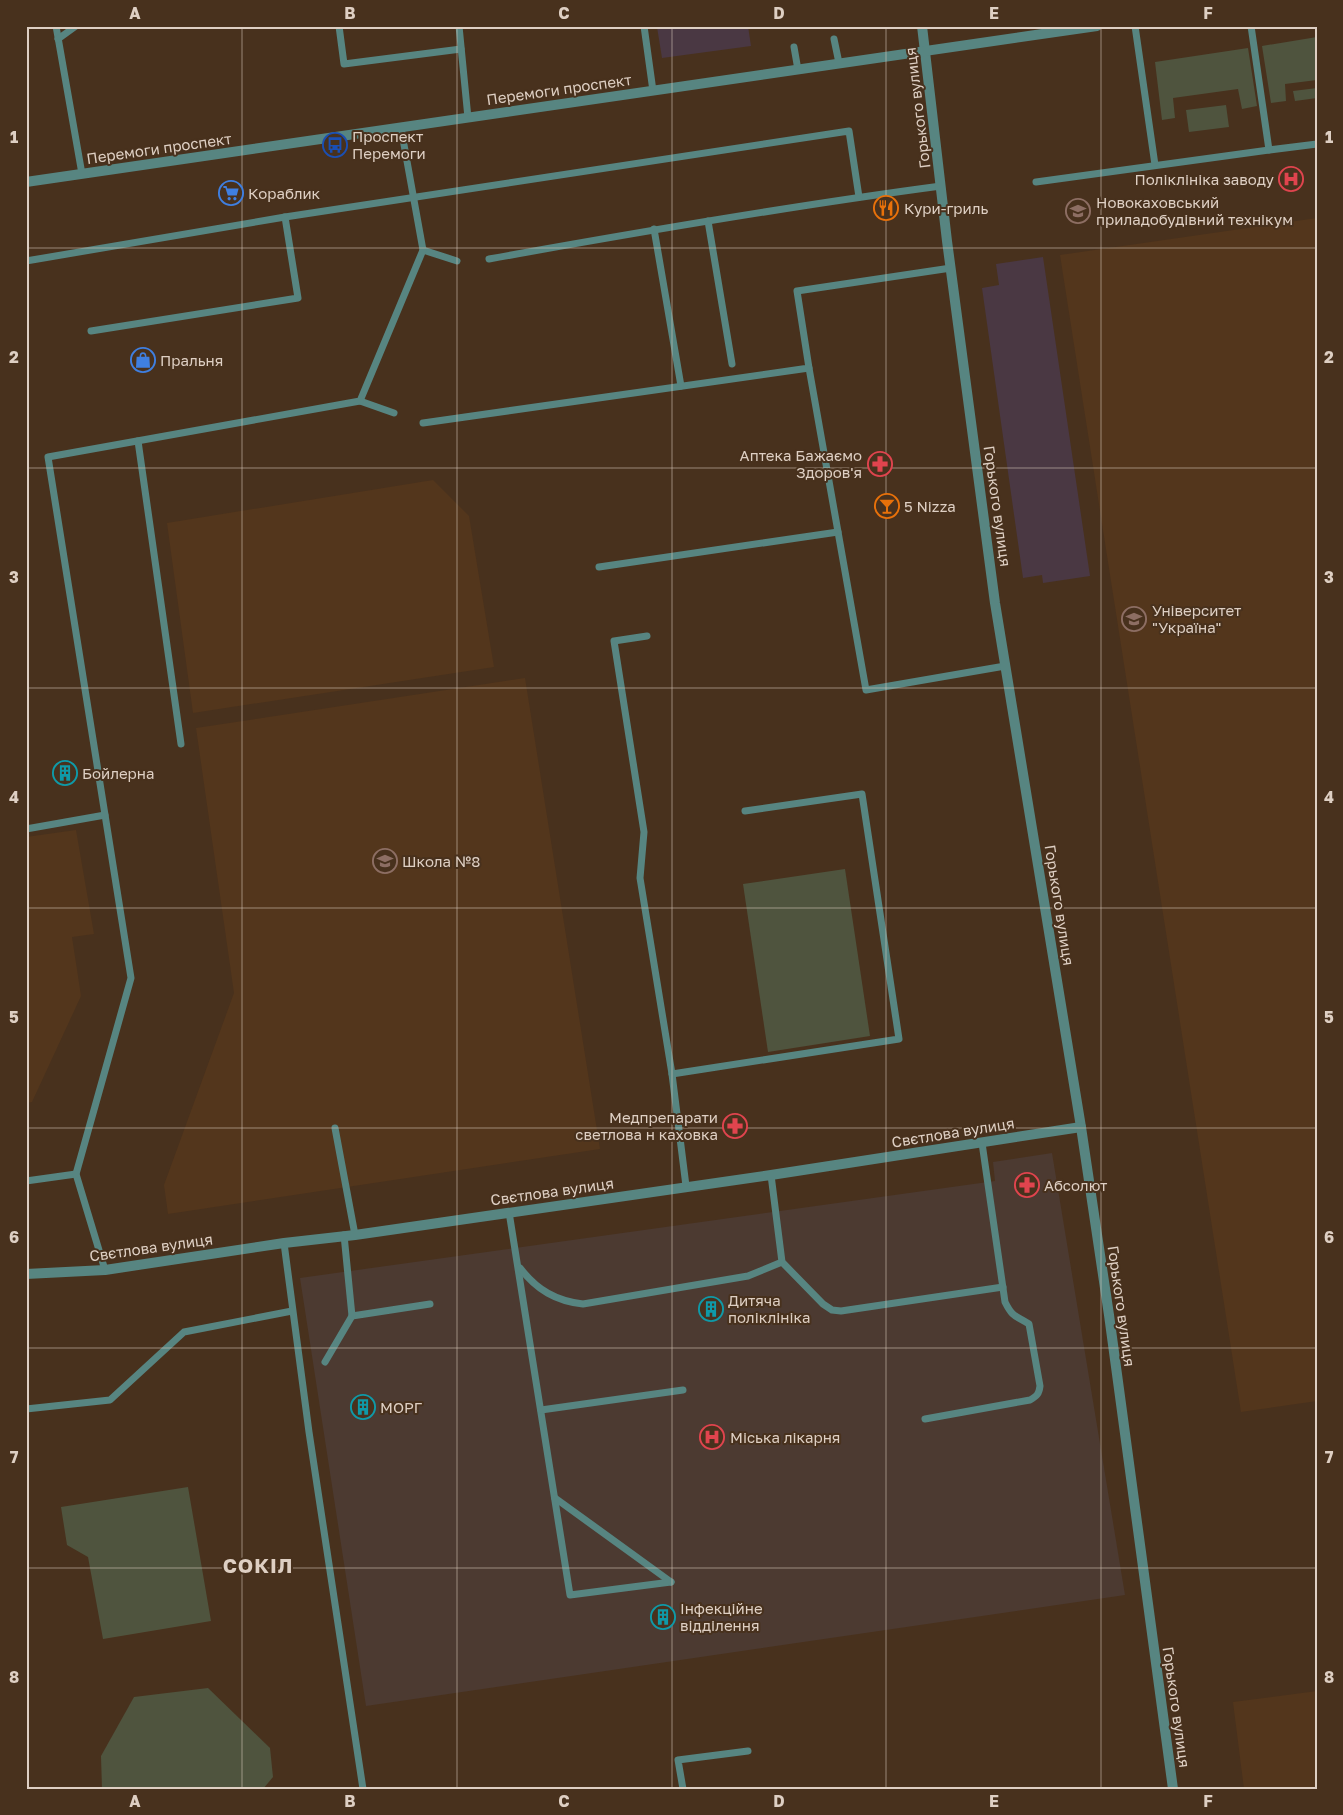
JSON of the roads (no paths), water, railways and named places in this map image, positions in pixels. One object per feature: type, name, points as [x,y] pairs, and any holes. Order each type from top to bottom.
[{"type":"street","name":"Горького вулиця","points":[[922,26],[951,268],[1005,666],[1081,1127],[1109,1315],[1173,1789]]},
{"type":"street","name":"Перемоги проспект","points":[[26,182],[1097,26]]},
{"type":"street","name":"Свєтлова вулиця","points":[[26,1274],[105,1270],[771,1175],[1081,1127]]},
{"type":"lane","points":[[56,26],[82,174]]},
{"type":"lane","points":[[58,39],[76,26]]},
{"type":"lane","points":[[339,26],[344,64],[461,49]]},
{"type":"lane","points":[[458,26],[468,118]]},
{"type":"lane","points":[[644,26],[653,91]]},
{"type":"lane","points":[[1135,26],[1155,165]]},
{"type":"lane","points":[[1251,26],[1269,150]]},
{"type":"lane","points":[[834,39],[839,63]]},
{"type":"lane","points":[[794,47],[798,70]]},
{"type":"lane","points":[[360,401],[424,250],[401,128]]},
{"type":"lane","points":[[26,261],[285,217],[850,131],[859,197]]},
{"type":"lane","points":[[1036,182],[1317,144]]},
{"type":"lane","points":[[489,259],[654,229],[941,186]]},
{"type":"lane","points":[[91,331],[298,298],[285,217]]},
{"type":"lane","points":[[708,221],[732,364]]},
{"type":"lane","points":[[654,229],[681,386]]},
{"type":"lane","points":[[424,250],[457,261]]},
{"type":"lane","points":[[951,268],[797,291],[866,690],[1005,666]]},
{"type":"lane","points":[[423,423],[809,368]]},
{"type":"lane","points":[[105,1270],[76,1174],[131,978],[48,457],[360,401],[394,413]]},
{"type":"lane","points":[[138,441],[181,744]]},
{"type":"lane","points":[[599,567],[838,532]]},
{"type":"lane","points":[[648,636],[614,641],[644,832],[640,878],[672,1074],[686,1186]]},
{"type":"lane","points":[[672,1074],[899,1039],[862,794],[745,811]]},
{"type":"lane","points":[[26,829],[105,815]]},
{"type":"lane","points":[[335,1128],[355,1235]]},
{"type":"lane","points":[[925,1419],[1030,1400],[1037,1396],[1040,1386],[1029,1324],[1011,1313],[1005,1302],[982,1143]]},
{"type":"lane","points":[[26,1181],[76,1174]]},
{"type":"lane","points":[[771,1175],[782,1262],[823,1304],[832,1310],[841,1311],[1003,1287]]},
{"type":"lane","points":[[509,1212],[570,1595],[671,1582],[555,1498]]},
{"type":"lane","points":[[325,1362],[352,1316],[344,1236]]},
{"type":"lane","points":[[284,1243],[309,1432],[363,1789]]},
{"type":"lane","points":[[518,1266],[544,1292],[563,1301],[583,1304],[748,1276],[782,1262]]},
{"type":"lane","points":[[352,1316],[430,1304]]},
{"type":"lane","points":[[26,1409],[110,1400],[184,1332],[292,1311]]},
{"type":"lane","points":[[541,1410],[683,1390]]},
{"type":"lane","points":[[682,1789],[678,1760],[748,1751]]},
{"type":"place","name":"Проспект Перемоги","points":[[335,145]]},
{"type":"place","name":"Поліклініка заводу","points":[[1291,179]]},
{"type":"place","name":"Кораблик","points":[[231,193]]},
{"type":"place","name":"Кури-гриль","points":[[886,208]]},
{"type":"place","name":"Новокаховський приладобудівний технікум","points":[[1078,211]]},
{"type":"place","name":"Пральня","points":[[143,360]]},
{"type":"place","name":"Аптека Бажаємо Здоров'я","points":[[880,464]]},
{"type":"place","name":"5 Nizza","points":[[887,506]]},
{"type":"place","name":"Університет \"Україна\"","points":[[1134,619]]},
{"type":"place","name":"Бойлерна","points":[[65,773]]},
{"type":"place","name":"Школа №8","points":[[385,861]]},
{"type":"place","name":"Медпрепарати светлова н каховка","points":[[735,1126]]},
{"type":"place","name":"Абсолют","points":[[1027,1185]]},
{"type":"place","name":"Дитяча поліклініка","points":[[711,1309]]},
{"type":"place","name":"МОРГ","points":[[363,1407]]},
{"type":"place","name":"Міська лікарня","points":[[712,1437]]},
{"type":"place","name":"Інфекційне відділення","points":[[663,1617]]},
{"type":"district","name":"СОКІЛ","points":[[258,1565]]}]
